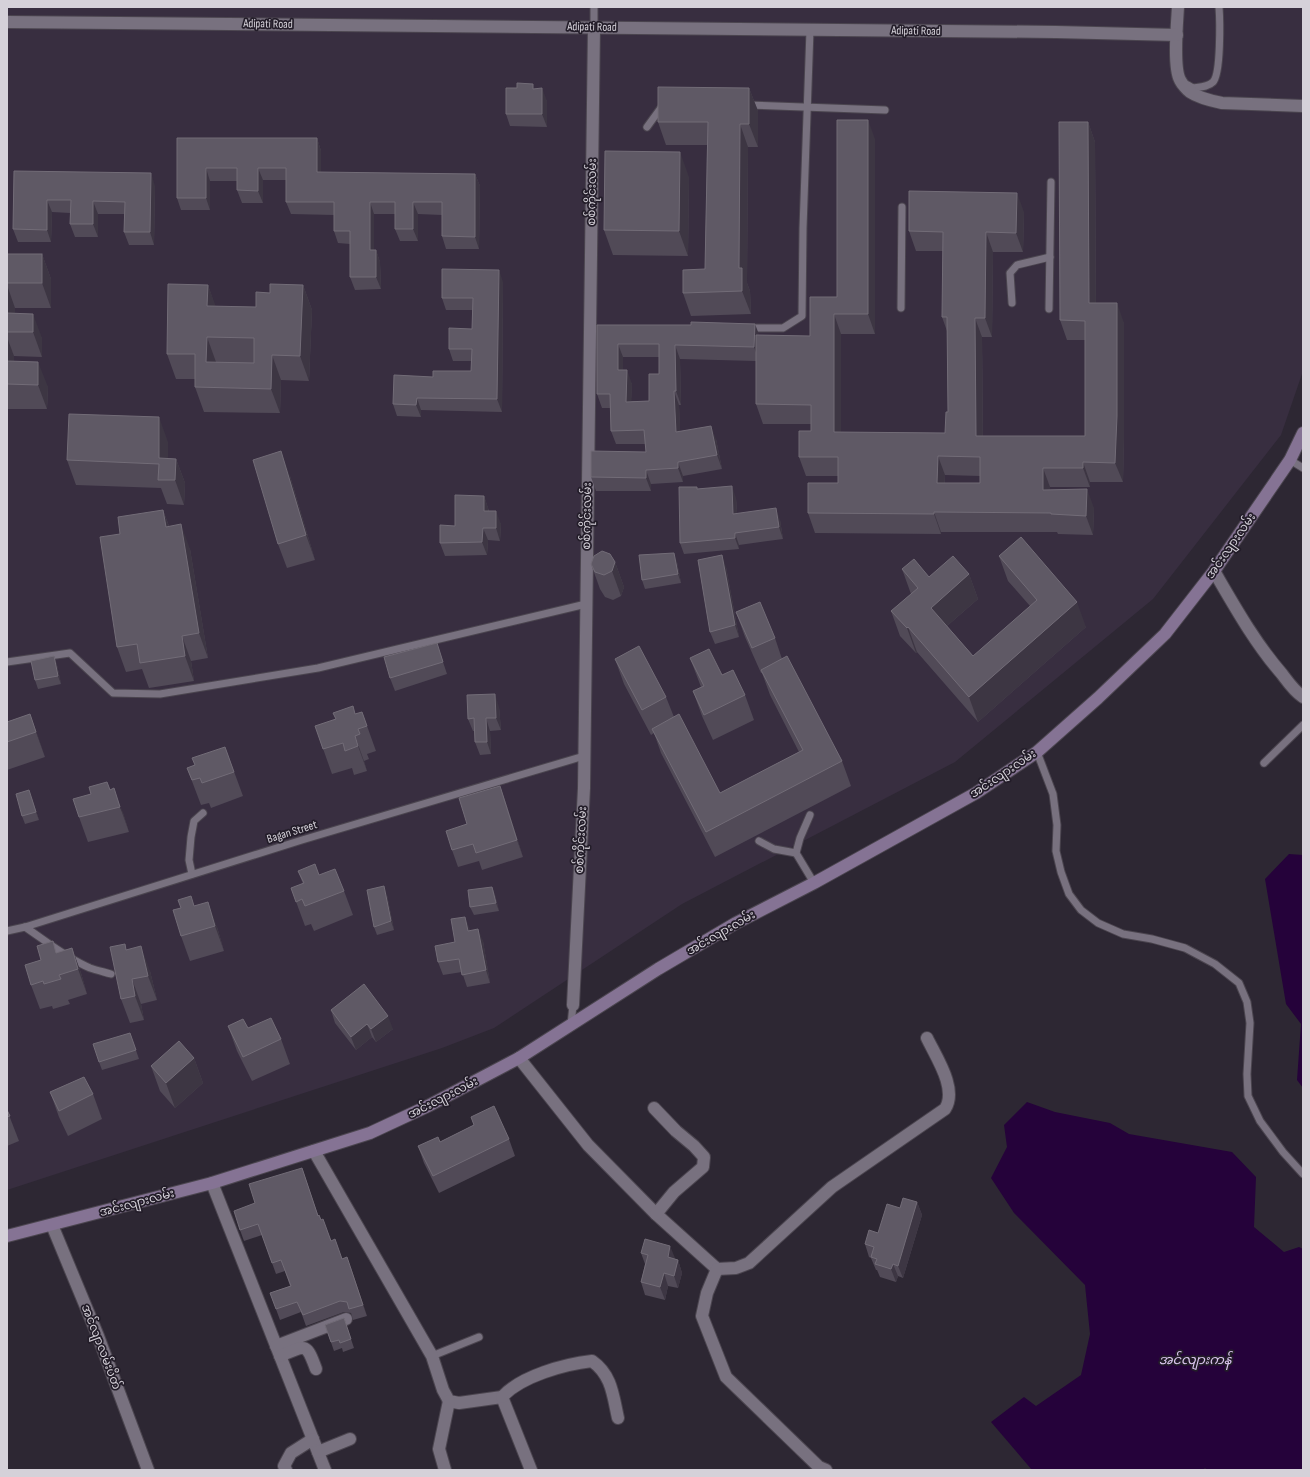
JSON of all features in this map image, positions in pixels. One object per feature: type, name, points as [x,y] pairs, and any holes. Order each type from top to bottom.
[{"type":"main road","name":"အင်းလျားလမ်း","points":[[7,1236],[212,1183],[370,1133],[428,1106],[519,1058],[658,969],[736,923],[976,793],[1037,752],[1098,698],[1165,634],[1214,571],[1290,460],[1303,433]]},
{"type":"street","points":[[1178,7],[1177,60],[1180,80],[1190,92],[1209,100],[1222,103],[1303,106]]},
{"type":"street","name":"Adipati Road","points":[[7,22],[594,27],[1177,35]]},
{"type":"street","name":"စစ်ကိုင်းလမ်း","points":[[573,1005],[584,788],[586,604],[594,325],[594,27]]},
{"type":"street","points":[[1214,571],[1238,614],[1279,670],[1298,694],[1303,697]]},
{"type":"street","points":[[519,1058],[588,1145],[656,1214],[717,1269],[736,1268],[749,1263],[832,1187],[945,1109],[949,1103],[950,1088],[927,1038]]},
{"type":"street","points":[[654,1108],[704,1157],[703,1168],[674,1192],[656,1214]]},
{"type":"street","points":[[314,1151],[432,1356],[443,1390],[449,1401],[439,1450],[446,1470]]},
{"type":"street","points":[[212,1183],[325,1470]]},
{"type":"street","name":"အင်လျာလမ်းပိတ်","points":[[52,1225],[98,1336],[148,1470]]},
{"type":"street","points":[[717,1269],[706,1293],[702,1316],[726,1377],[819,1467],[826,1470]]},
{"type":"street","points":[[278,1351],[346,1319]]},
{"type":"street","points":[[278,1351],[305,1348],[309,1351],[316,1369]]},
{"type":"street","points":[[449,1401],[459,1403],[502,1397],[509,1389],[539,1374],[573,1363],[592,1361],[602,1368],[609,1382],[618,1418]]},
{"type":"street","points":[[502,1397],[531,1470]]},
{"type":"street","points":[[286,1470],[284,1466],[291,1453],[313,1439]]},
{"type":"street","points":[[318,1452],[350,1439]]},
{"type":"lane","name":"စစ်ကိုင်းလမ်း","points":[[594,7],[594,27]]},
{"type":"lane","points":[[1180,80],[1193,88],[1207,86],[1215,81],[1219,67],[1220,7]]},
{"type":"lane","points":[[738,329],[783,328],[802,316],[803,228],[810,30]]},
{"type":"lane","points":[[647,127],[662,105],[668,104]]},
{"type":"lane","points":[[736,105],[885,110]]},
{"type":"lane","points":[[1049,309],[1051,182]]},
{"type":"lane","points":[[901,308],[902,207]]},
{"type":"lane","points":[[1012,303],[1010,273],[1018,266],[1050,257]]},
{"type":"lane","points":[[1290,460],[1303,468]]},
{"type":"lane","points":[[7,662],[70,653],[113,693],[160,694],[318,668],[586,604]]},
{"type":"lane","points":[[1264,763],[1303,725]]},
{"type":"lane","points":[[1037,752],[1053,794],[1057,825],[1056,851],[1061,872],[1069,894],[1081,910],[1098,923],[1123,934],[1152,939],[1185,948],[1216,964],[1239,983],[1248,1002],[1250,1023],[1247,1074],[1248,1096],[1260,1121],[1283,1152],[1303,1174]]},
{"type":"lane","name":"Bagan Street","points":[[7,931],[25,927],[192,874],[584,756]]},
{"type":"lane","points":[[192,874],[188,860],[191,837],[194,821],[203,813]]},
{"type":"lane","points":[[796,853],[810,815]]},
{"type":"lane","points":[[759,841],[774,849],[796,853],[814,882]]},
{"type":"lane","points":[[25,927],[54,948],[76,961],[91,968],[111,974]]},
{"type":"lane","name":"စစ်ကိုင်းလမ်း","points":[[571,1025],[573,1005]]},
{"type":"lane","points":[[432,1356],[479,1337]]},
{"type":"shaded area","points":[[7,7],[1303,7],[1303,371],[1281,435],[1153,599],[955,762],[682,904],[494,1028],[442,1048],[7,1190]]},
{"type":"water","points":[[1289,854],[1303,855],[1303,1088],[1297,1080],[1301,1024],[1286,1004],[1265,879]]},
{"type":"water","name":"အင်လျားကန်","points":[[1027,1102],[1055,1112],[1110,1123],[1129,1134],[1232,1152],[1256,1177],[1254,1227],[1284,1252],[1299,1247],[1303,1249],[1303,1470],[1207,1470],[1205,1468],[1203,1470],[1032,1470],[991,1422],[1024,1397],[1036,1406],[1081,1375],[1090,1334],[1085,1285],[1014,1213],[991,1178],[1007,1147],[1004,1125]]},
{"type":"building","points":[[517,83],[533,84],[533,89],[542,88],[542,114],[506,114],[506,88],[517,88]]},
{"type":"building","points":[[658,87],[749,88],[749,124],[740,124],[739,268],[742,268],[742,291],[683,293],[683,270],[705,269],[708,122],[658,122]]},
{"type":"building","points":[[837,120],[868,120],[868,314],[834,314],[834,432],[945,433],[946,412],[948,412],[947,317],[942,317],[943,232],[909,231],[909,191],[1017,193],[1016,233],[986,232],[985,318],[975,318],[976,436],[1085,436],[1085,321],[1060,320],[1059,122],[1088,122],[1089,303],[1117,303],[1117,416],[1115,463],[1083,462],[1083,468],[1043,468],[1043,490],[1087,489],[1086,516],[1051,513],[808,513],[808,483],[838,483],[838,457],[799,457],[799,431],[811,431],[811,405],[756,404],[756,335],[810,336],[810,297],[837,297]],"holes":[[[938,456],[980,457],[980,483],[937,483]]]},
{"type":"building","points":[[177,138],[317,138],[317,172],[475,174],[475,237],[442,236],[442,202],[413,202],[413,229],[395,229],[395,202],[370,202],[370,250],[376,250],[376,277],[350,277],[350,231],[334,231],[334,202],[286,202],[286,168],[258,168],[258,191],[237,190],[237,168],[206,168],[206,198],[177,198]]},
{"type":"building","points":[[605,151],[680,152],[679,231],[604,230]]},
{"type":"building","points":[[14,171],[151,173],[150,232],[124,232],[125,202],[93,201],[93,224],[70,224],[71,200],[47,200],[47,230],[13,229]]},
{"type":"building","points":[[7,254],[42,254],[42,283],[7,283]]},
{"type":"building","points":[[442,269],[499,270],[497,399],[417,398],[416,405],[393,404],[394,375],[433,377],[433,371],[471,371],[472,349],[449,349],[449,328],[472,329],[473,298],[442,298]]},
{"type":"building","points":[[168,284],[208,285],[207,306],[256,307],[256,292],[270,293],[270,284],[303,285],[300,356],[272,355],[271,389],[195,387],[195,354],[167,354]],"holes":[[[207,337],[254,338],[254,363],[206,362]]]},
{"type":"building","points":[[7,313],[33,314],[33,332],[7,332]]},
{"type":"building","points":[[691,322],[755,324],[754,347],[675,345],[676,391],[674,391],[676,432],[711,426],[717,455],[678,462],[678,468],[646,470],[646,478],[591,477],[591,451],[646,452],[644,430],[611,431],[610,394],[597,394],[597,325],[691,325]],"holes":[[[618,344],[659,344],[659,374],[649,374],[649,401],[626,402],[627,370],[618,370]]]},
{"type":"building","points":[[7,361],[38,362],[38,385],[7,384]]},
{"type":"building","points":[[69,414],[159,417],[159,458],[176,459],[175,480],[158,480],[159,464],[67,460]]},
{"type":"building","points":[[281,451],[306,535],[278,544],[253,460]]},
{"type":"building","points":[[732,486],[733,514],[776,508],[779,527],[735,533],[735,538],[680,543],[679,487],[697,487],[697,489]]},
{"type":"building","points":[[455,495],[484,496],[484,511],[496,511],[496,528],[483,528],[482,542],[440,543],[440,525],[455,526]]},
{"type":"building","points":[[163,510],[166,527],[181,524],[199,633],[182,636],[185,656],[140,663],[137,644],[117,647],[100,537],[120,534],[118,517]]},
{"type":"building","points":[[1021,537],[1077,602],[969,697],[908,627],[907,628],[891,611],[918,588],[902,569],[914,559],[929,577],[953,556],[969,574],[931,608],[973,656],[1037,600],[999,556]]},
{"type":"building","points":[[602,551],[610,554],[615,562],[612,571],[604,575],[595,572],[591,564],[594,556]]},
{"type":"building","points":[[674,553],[678,574],[642,580],[639,555]]},
{"type":"building","points":[[722,555],[735,625],[710,632],[698,560]]},
{"type":"building","points":[[760,602],[775,638],[752,648],[736,612]]},
{"type":"building","points":[[437,643],[443,662],[390,678],[384,657]]},
{"type":"building","points":[[639,646],[666,697],[642,710],[615,659]]},
{"type":"building","points":[[709,649],[722,675],[733,670],[745,695],[704,715],[693,691],[704,686],[690,658]]},
{"type":"building","points":[[54,656],[58,676],[35,680],[31,661]]},
{"type":"building","points":[[787,656],[842,761],[706,832],[652,729],[679,714],[720,793],[803,750],[761,670]]},
{"type":"building","points":[[495,694],[496,718],[486,718],[487,742],[475,742],[474,718],[468,719],[467,695]]},
{"type":"building","points":[[353,706],[355,714],[362,712],[367,726],[358,729],[360,734],[355,736],[358,746],[345,751],[343,743],[323,749],[315,726],[336,719],[333,713]]},
{"type":"building","points":[[30,714],[36,732],[7,742],[7,722]]},
{"type":"building","points":[[225,747],[234,772],[202,783],[200,778],[192,780],[187,768],[195,765],[192,758]]},
{"type":"building","points":[[107,782],[110,790],[114,788],[120,807],[79,817],[73,799],[91,794],[89,787]]},
{"type":"building","points":[[500,786],[517,840],[476,853],[473,844],[452,850],[446,831],[467,824],[459,798]]},
{"type":"building","points":[[29,790],[36,812],[22,816],[16,794]]},
{"type":"building","points":[[315,864],[319,875],[335,869],[344,891],[305,906],[302,899],[296,902],[291,888],[304,883],[298,871]]},
{"type":"building","points":[[384,886],[391,921],[374,927],[367,890]]},
{"type":"building","points":[[492,887],[496,903],[470,907],[468,890]]},
{"type":"building","points":[[191,896],[194,906],[208,902],[215,926],[181,936],[173,910],[181,908],[178,900]]},
{"type":"building","points":[[465,917],[468,931],[478,929],[486,970],[462,975],[459,959],[438,962],[435,946],[455,942],[451,919]]},
{"type":"building","points":[[53,941],[56,953],[72,948],[78,969],[59,975],[61,979],[44,984],[43,981],[31,985],[25,965],[41,960],[37,946]]},
{"type":"building","points":[[125,944],[126,950],[141,946],[148,976],[132,979],[135,996],[121,999],[110,947]]},
{"type":"building","points":[[364,984],[388,1016],[371,1029],[367,1024],[351,1037],[331,1010]]},
{"type":"building","points":[[271,1018],[281,1039],[243,1057],[228,1026],[243,1019],[248,1028]]},
{"type":"building","points":[[130,1033],[136,1050],[99,1062],[93,1044]]},
{"type":"building","points":[[179,1041],[194,1058],[166,1083],[151,1066]]},
{"type":"building","points":[[84,1077],[93,1094],[59,1111],[50,1092]]},
{"type":"building","points":[[494,1106],[509,1139],[433,1176],[418,1146],[438,1137],[440,1142],[474,1125],[471,1117]]},
{"type":"building","points":[[7,1110],[10,1116],[7,1117]]},
{"type":"building","points":[[302,1168],[318,1216],[319,1215],[321,1220],[323,1219],[331,1241],[335,1239],[342,1259],[347,1257],[363,1305],[349,1309],[347,1302],[340,1301],[303,1315],[297,1302],[276,1309],[270,1293],[291,1286],[281,1260],[272,1263],[258,1224],[240,1230],[234,1211],[255,1203],[249,1184]]},
{"type":"building","points":[[903,1198],[917,1202],[898,1266],[893,1264],[891,1269],[875,1264],[877,1259],[871,1257],[874,1247],[865,1244],[869,1230],[878,1233],[887,1204],[900,1208]]},
{"type":"building","points":[[645,1239],[670,1246],[668,1257],[678,1260],[674,1276],[664,1273],[660,1287],[641,1282],[648,1255],[641,1253]]},
{"type":"building","points":[[344,1318],[351,1339],[340,1343],[339,1340],[331,1342],[325,1325]]}]
